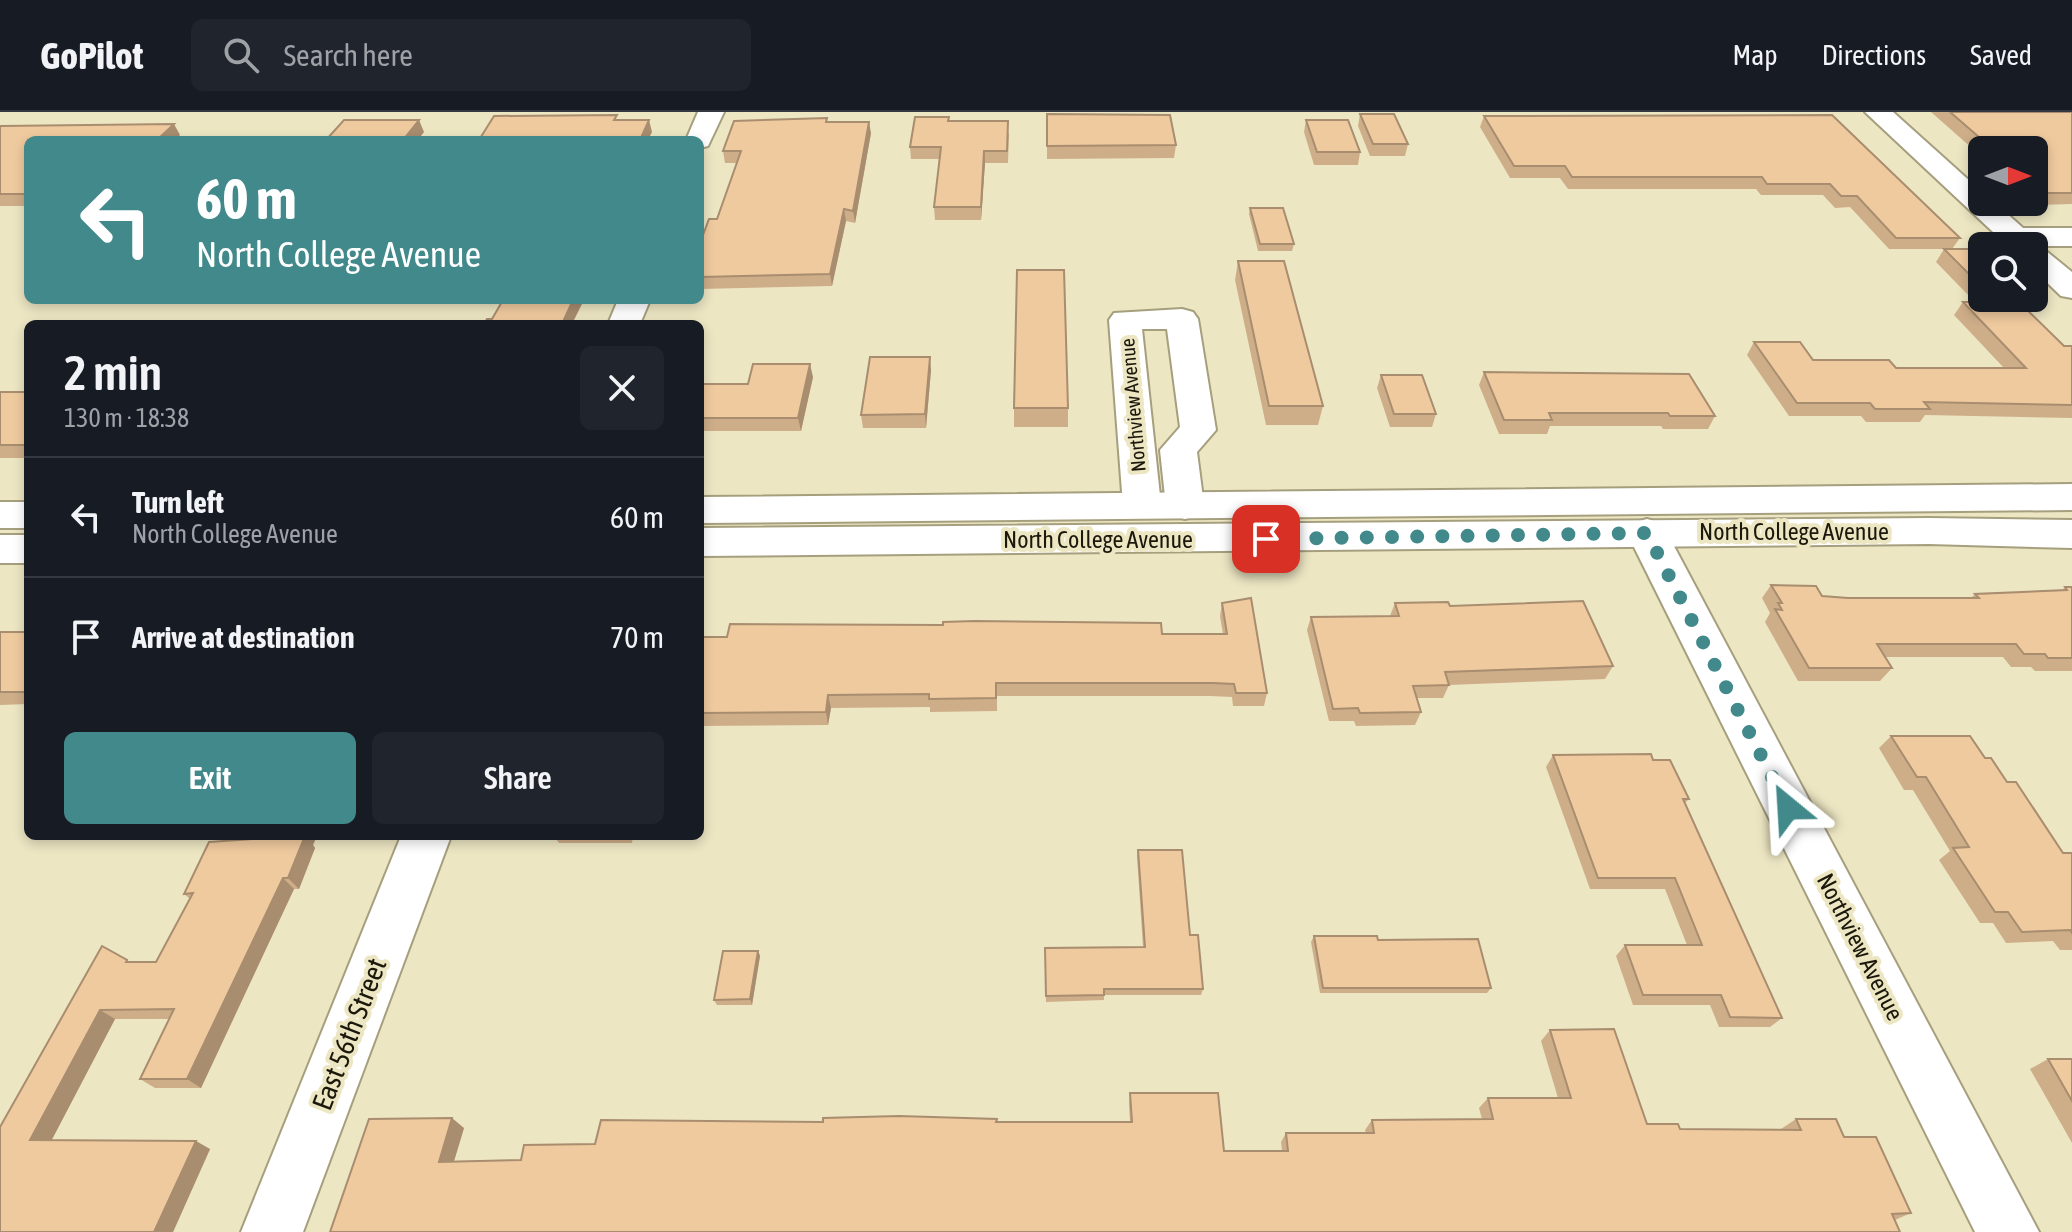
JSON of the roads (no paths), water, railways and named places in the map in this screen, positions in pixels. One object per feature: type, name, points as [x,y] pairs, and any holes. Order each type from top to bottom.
[{"type":"main road","points":[[701,136],[711,112]]},
{"type":"main road","points":[[1878,112],[2010,232]]},
{"type":"main road","points":[[2048,242],[2072,237]]},
{"type":"main road","points":[[2048,267],[2072,289]]},
{"type":"main road","name":"Northview Avenue","points":[[1142,505],[1125,320],[1182,319],[1198,430],[1178,450],[1185,506]]},
{"type":"main road","name":"North College Avenue","points":[[704,510],[2072,497]]},
{"type":"main road","points":[[0,515],[24,515]]},
{"type":"main road","name":"Northview Avenue","points":[[1647,533],[2008,1232]]},
{"type":"main road","name":"North College Avenue","points":[[704,542],[1171,540],[1647,533],[2072,534]]},
{"type":"main road","points":[[0,549],[24,549]]},
{"type":"main road","name":"East 56th Street","points":[[272,1232],[424,840]]}]
